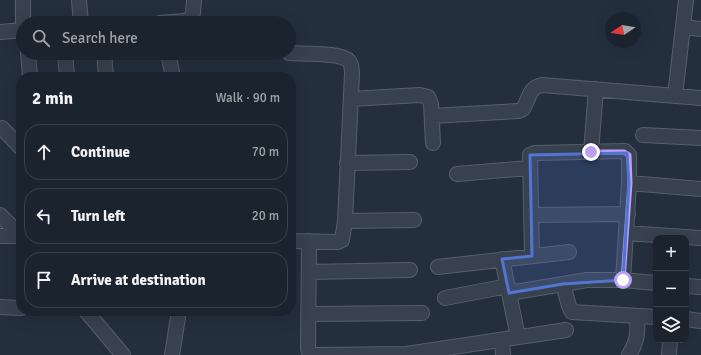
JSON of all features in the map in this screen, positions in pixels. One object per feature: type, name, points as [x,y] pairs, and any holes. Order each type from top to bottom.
[{"type":"street","points":[[23,0],[23,16]]},
{"type":"street","points":[[79,0],[80,16]]},
{"type":"street","points":[[192,16],[194,0]]},
{"type":"street","points":[[675,96],[686,0]]},
{"type":"street","points":[[683,27],[701,29]]},
{"type":"street","points":[[0,32],[16,31]]},
{"type":"street","points":[[296,53],[344,58],[349,61],[352,66],[345,220],[342,240],[337,242],[296,241]]},
{"type":"street","points":[[29,60],[30,72]]},
{"type":"street","points":[[66,60],[67,72]]},
{"type":"street","points":[[105,60],[106,72]]},
{"type":"street","points":[[169,60],[172,72]]},
{"type":"street","points":[[432,116],[518,111],[523,109],[531,91],[536,86],[542,85],[701,98]]},
{"type":"street","points":[[591,152],[596,89]]},
{"type":"street","points":[[350,99],[420,95],[428,97],[431,104],[433,143]]},
{"type":"street","points":[[2,128],[16,143]]},
{"type":"street","points":[[643,135],[701,138]]},
{"type":"street","points":[[532,256],[529,168],[530,155],[627,152],[629,155],[630,183],[623,280]]},
{"type":"street","points":[[347,163],[410,162]]},
{"type":"street","points":[[457,174],[529,168]]},
{"type":"street","points":[[630,183],[701,189]]},
{"type":"street","points":[[531,215],[628,214]]},
{"type":"street","points":[[0,215],[16,231]]},
{"type":"street","points":[[345,220],[414,220]]},
{"type":"street","points":[[626,233],[701,238]]},
{"type":"street","points":[[0,236],[16,236]]},
{"type":"street","points":[[309,241],[308,352],[310,354],[407,354],[566,330]]},
{"type":"street","points":[[438,267],[569,252]]},
{"type":"street","points":[[502,259],[518,338]]},
{"type":"street","points":[[309,272],[410,270]]},
{"type":"street","points":[[445,298],[587,280],[623,280],[653,283]]},
{"type":"street","points":[[563,284],[572,312],[653,317]]},
{"type":"street","points":[[689,286],[701,287]]},
{"type":"street","points":[[0,307],[16,308]]},
{"type":"street","points":[[308,314],[422,313]]},
{"type":"street","points":[[90,316],[123,355]]},
{"type":"street","points":[[172,355],[178,316]]},
{"type":"street","points":[[628,355],[633,348],[638,335],[637,316]]},
{"type":"street","points":[[689,319],[701,320]]},
{"type":"street","points":[[502,340],[503,355]]},
{"type":"street","points":[[669,355],[670,343]]},
{"type":"highlighted area","points":[[627,153],[629,183],[623,280],[563,284],[509,293],[502,259],[532,256],[530,155]]},
{"type":"route","points":[[591,152],[627,152],[629,155],[630,183],[623,280]]}]
